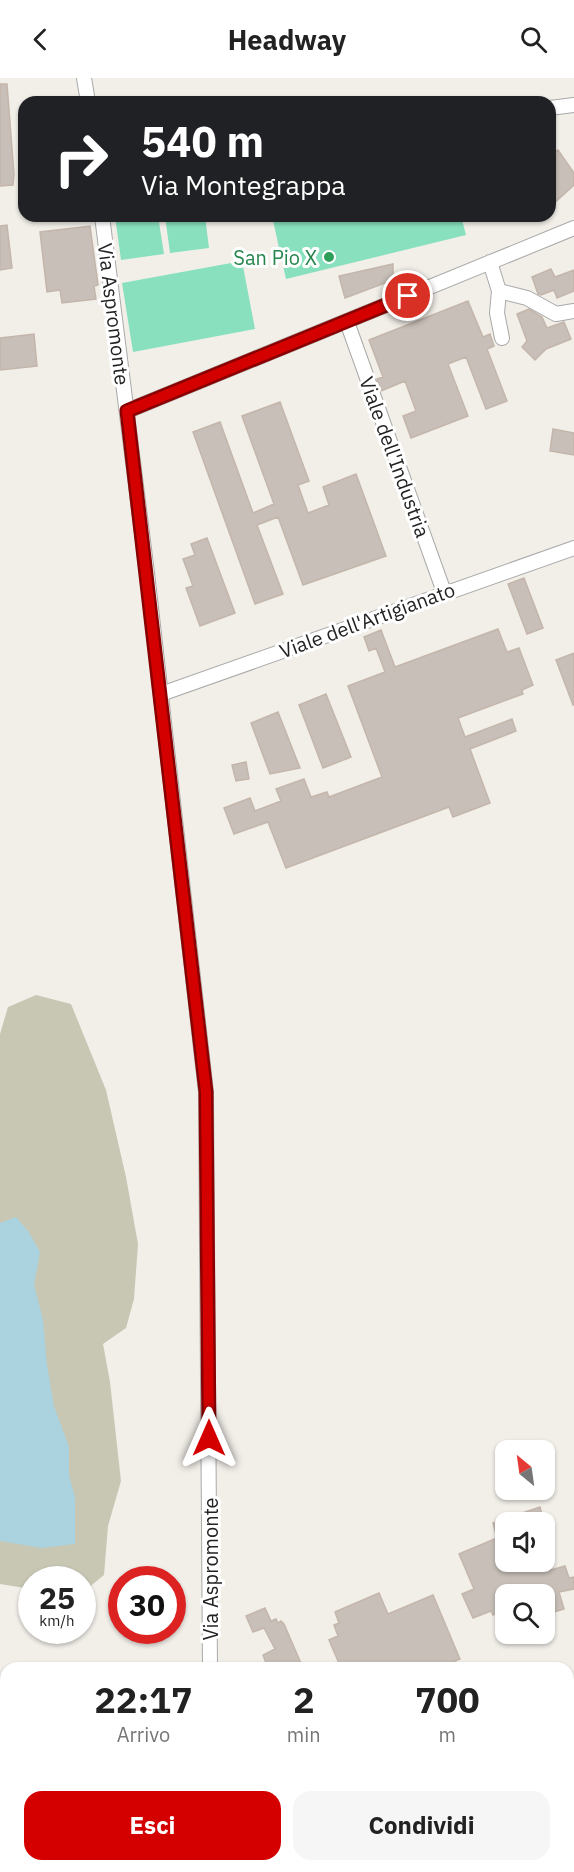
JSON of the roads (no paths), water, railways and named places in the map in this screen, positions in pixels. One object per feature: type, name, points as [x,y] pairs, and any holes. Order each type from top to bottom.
[{"type":"street","points":[[84,78],[87,96]]},
{"type":"street","points":[[556,107],[574,105]]},
{"type":"street","name":"Via Aspromonte","points":[[103,222],[161,694],[206,1092],[210,1662]]},
{"type":"street","points":[[127,411],[574,228]]},
{"type":"street","points":[[490,262],[499,291],[497,313],[502,338]]},
{"type":"street","points":[[499,291],[527,298],[556,314],[574,311]]},
{"type":"street","name":"Viale dell'Industria","points":[[347,322],[444,592]]},
{"type":"street","name":"Viale dell'Artigianato","points":[[161,694],[444,592],[574,548]]},
{"type":"water","points":[[16,1217],[28,1231],[40,1252],[34,1285],[43,1320],[54,1406],[69,1447],[69,1475],[75,1497],[75,1544],[42,1548],[0,1541],[0,1223]]},
{"type":"place","name":"San Pio X","points":[[329,257]]}]
